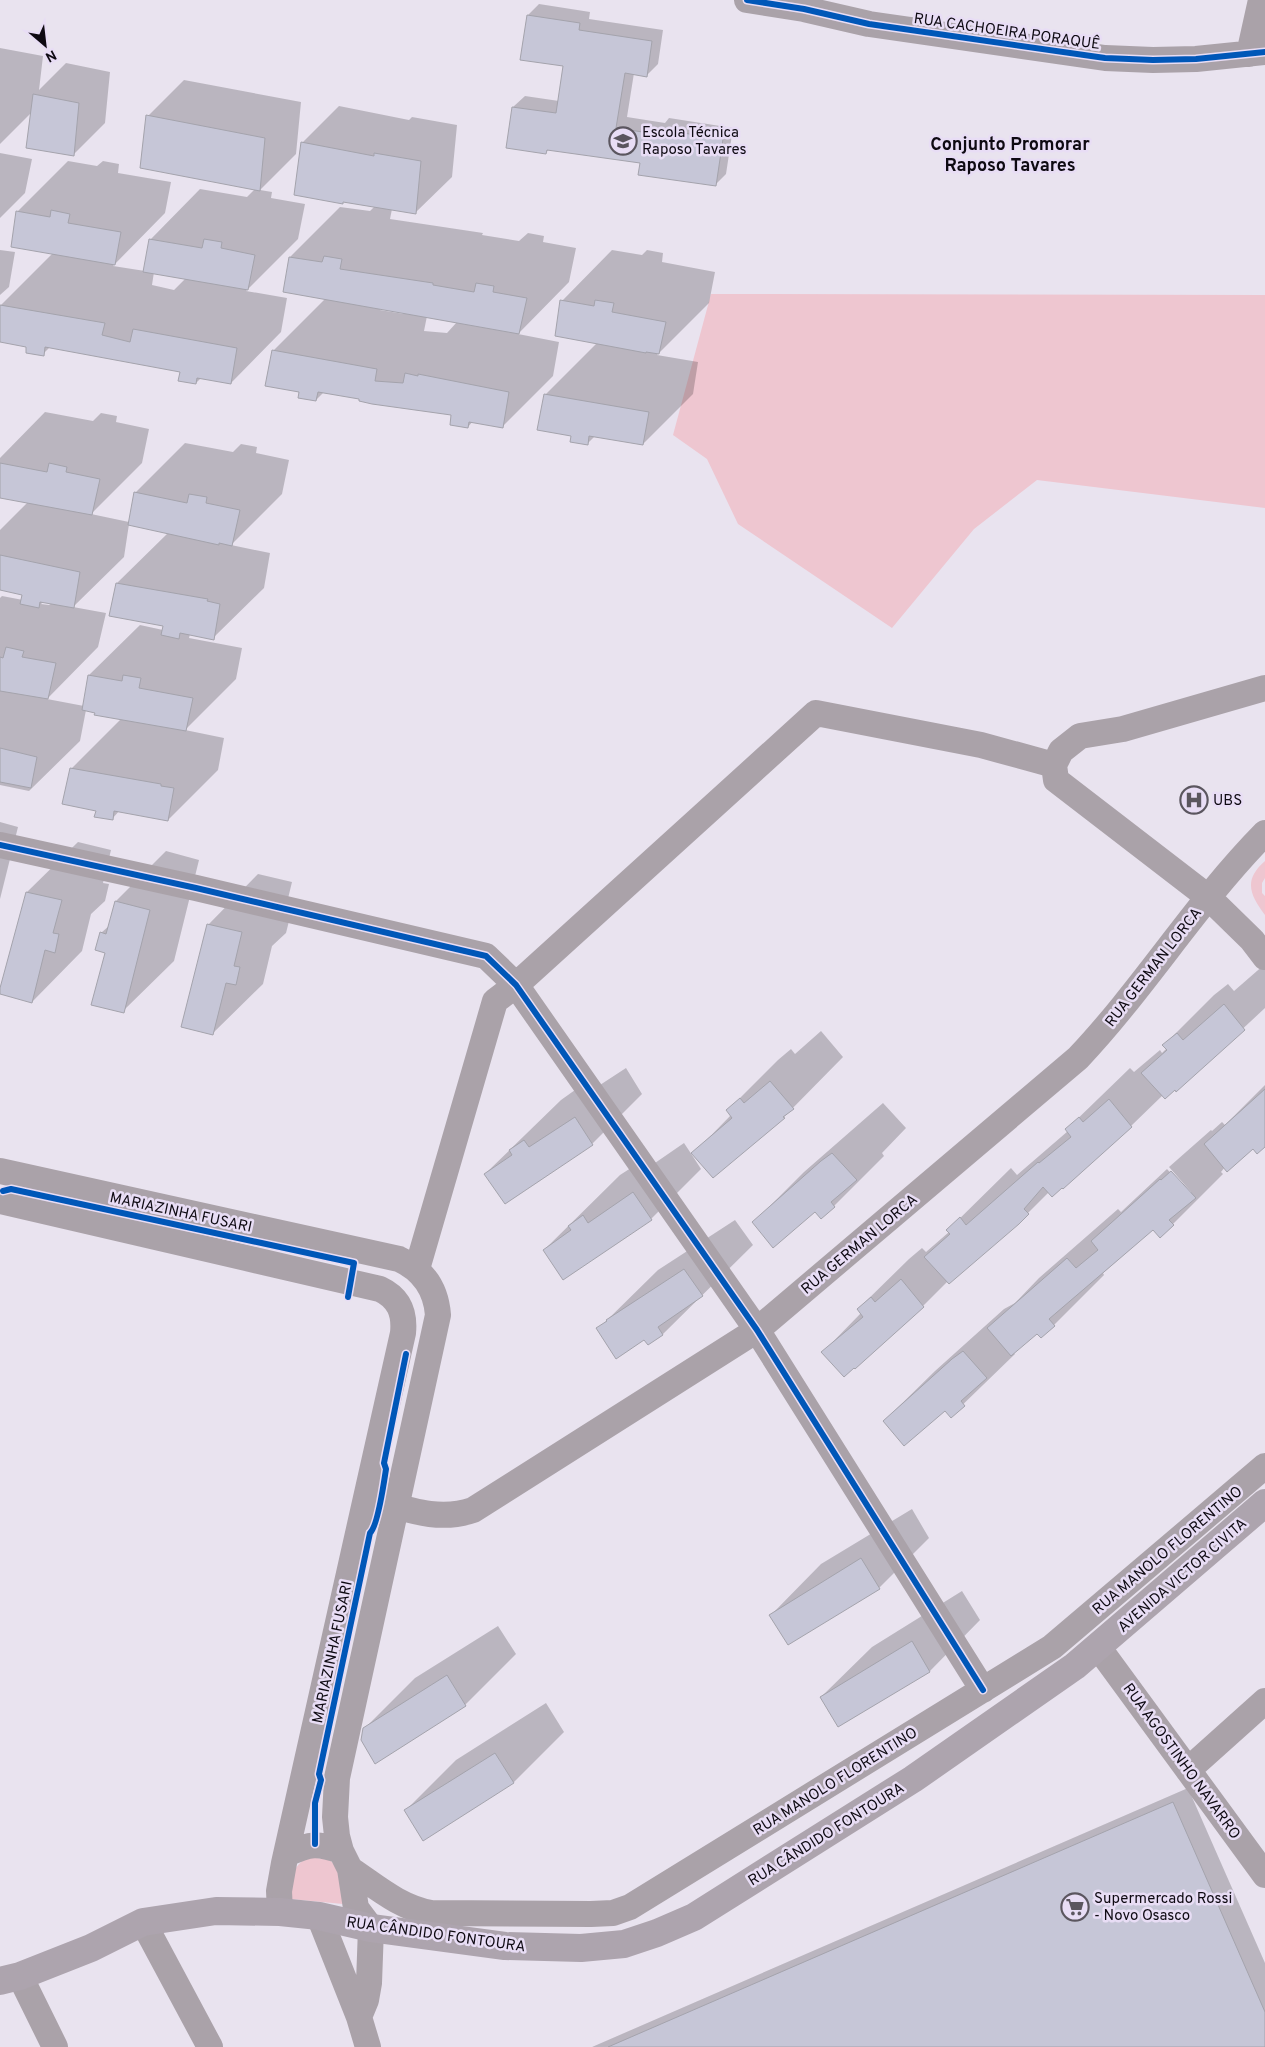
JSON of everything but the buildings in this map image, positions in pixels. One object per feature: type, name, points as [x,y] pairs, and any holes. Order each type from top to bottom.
[{"type":"main road","name":"AVENIDA VICTOR CIVITA","points":[[1098,1647],[1265,1503]]},
{"type":"main road","name":"RUA CÂNDIDO FONTOURA","points":[[10,1978],[92,1948],[143,1922],[216,1911],[280,1912],[319,1916],[371,1928],[506,1946],[581,1948],[624,1944],[657,1933],[694,1916],[913,1779],[1075,1666],[1098,1647]]},
{"type":"street","name":"RUA CACHOEIRA PORAQUÊ","points":[[747,0],[804,9],[869,24],[1105,58],[1260,60]]},
{"type":"street","points":[[1260,60],[1261,0]]},
{"type":"street","points":[[1265,688],[1123,729],[1080,736],[1061,751],[1054,765],[1056,780],[1208,897],[1252,940],[1265,957]]},
{"type":"street","points":[[417,1270],[496,1001],[816,713],[981,745],[1054,765]]},
{"type":"street","name":"RUA GERMAN LORCA","points":[[366,1498],[428,1515],[441,1516],[463,1513],[482,1506],[757,1330],[1078,1058],[1100,1035],[1208,897],[1265,833]]},
{"type":"street","points":[[0,845],[196,888],[486,956],[516,985],[757,1330],[983,1690]]},
{"type":"street","points":[[0,1171],[399,1259],[417,1270],[427,1281],[434,1295],[438,1315],[337,1778],[335,1817],[337,1836],[346,1860],[356,1908],[371,1928],[369,1983],[366,2000],[359,2017]]},
{"type":"street","points":[[0,1201],[380,1289],[393,1298],[403,1313],[403,1333],[279,1891],[280,1912]]},
{"type":"street","name":"RUA MANOLO FLORENTINO","points":[[346,1860],[394,1901],[419,1911],[431,1913],[613,1913],[630,1907],[1052,1647],[1265,1466]]},
{"type":"street","name":"RUA AGOSTINHO NAVARRO","points":[[1098,1647],[1265,1875]]},
{"type":"street","points":[[1188,1770],[1265,1701]]},
{"type":"street","points":[[287,1854],[315,1844],[346,1860]]},
{"type":"street","points":[[319,1916],[359,2017],[368,2047]]},
{"type":"street","points":[[143,1922],[210,2047]]},
{"type":"street","points":[[10,1978],[55,2047]]},
{"type":"shaded area","points":[[711,294],[1265,295],[1265,508],[1037,480],[974,529],[892,628],[738,524],[707,459],[673,435]]},
{"type":"shaded area","points":[[1265,861],[1265,878],[1262,883],[1262,893],[1265,896],[1265,915],[1253,894],[1251,881],[1258,868]]},
{"type":"shaded area","points":[[310,1857],[330,1860],[339,1870],[343,1904],[291,1899],[292,1880],[295,1869]]},
{"type":"cycle path","points":[[747,0],[804,9],[869,24],[1105,58],[1196,59],[1265,52]]},
{"type":"cycle path","points":[[0,845],[196,888],[486,956],[516,985],[757,1330],[983,1690]]},
{"type":"cycle path","name":"MARIAZINHA FUSARI","points":[[3,1191],[11,1189],[354,1263],[348,1297]]},
{"type":"cycle path","name":"MARIAZINHA FUSARI","points":[[315,1844],[315,1803],[321,1780],[319,1774],[370,1533],[376,1522],[380,1503],[386,1469],[384,1463],[406,1354]]},
{"type":"place","name":"Escola Técnica Raposo Tavares","points":[[623,141]]},
{"type":"place","name":"UBS","points":[[1194,800]]},
{"type":"place","name":"Supermercado Rossi - Novo Osasco","points":[[1075,1907]]},
{"type":"district","name":"Conjunto Promorar Raposo Tavares","points":[[1010,154]]}]
